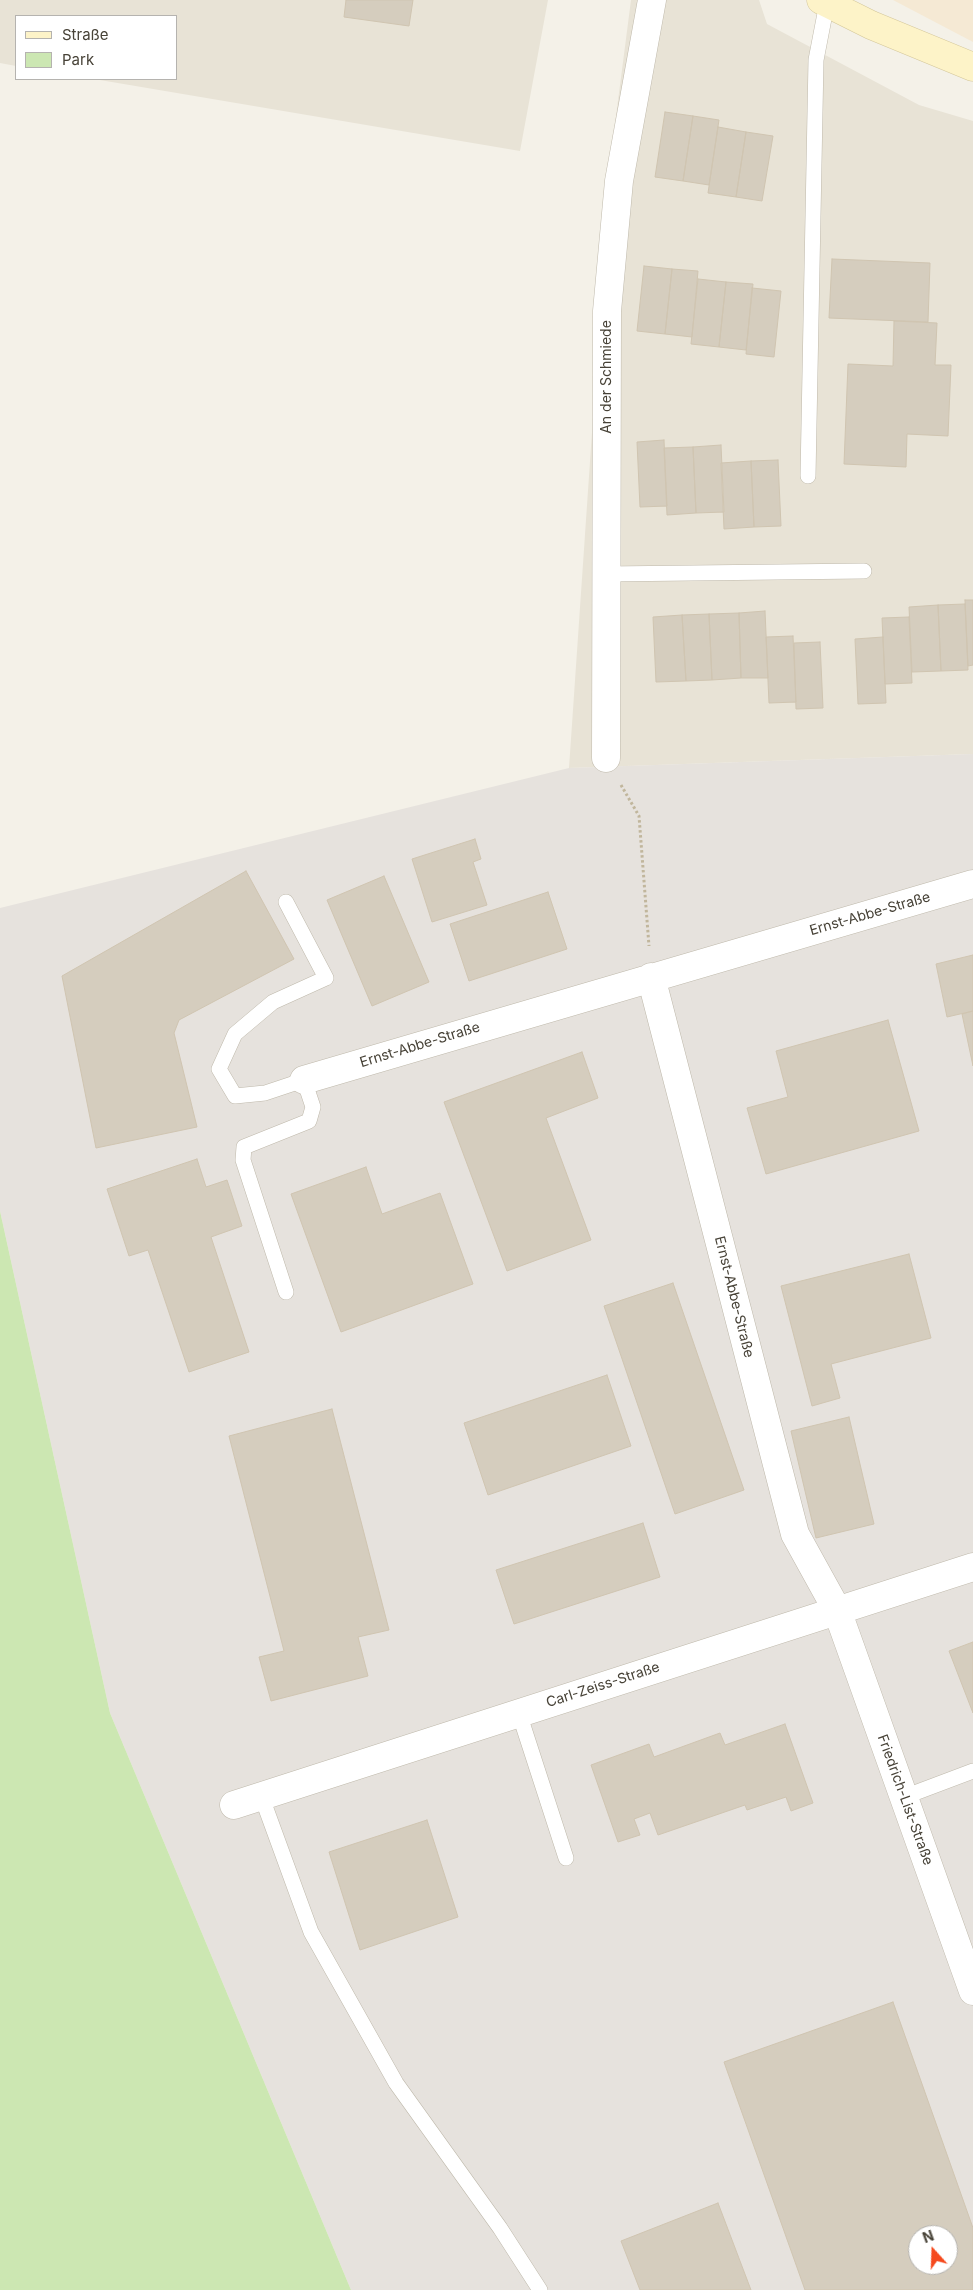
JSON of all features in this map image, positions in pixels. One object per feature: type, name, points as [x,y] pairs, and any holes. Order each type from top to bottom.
[{"type":"main road","points":[[824,2],[871,25],[973,67]]},
{"type":"street","name":"An der Schmiede","points":[[606,758],[607,311],[619,181],[652,0]]},
{"type":"street","name":"Ernst-Abbe-Straße","points":[[304,1080],[973,884]]},
{"type":"street","name":"Ernst-Abbe-Straße","points":[[651,977],[794,1534],[837,1610]]},
{"type":"street","name":"Carl-Zeiss-Straße","points":[[234,1805],[973,1567]]},
{"type":"street","name":"Friedrich-List-Straße","points":[[837,1610],[973,1991]]},
{"type":"lane","points":[[808,476],[816,60],[824,2]]},
{"type":"lane","points":[[606,574],[864,571]]},
{"type":"lane","points":[[286,902],[326,978],[273,1002],[235,1034],[219,1069],[234,1096],[265,1094],[304,1080],[313,1107],[309,1121],[244,1147],[243,1160],[286,1292]]},
{"type":"lane","points":[[519,1713],[566,1858]]},
{"type":"lane","points":[[904,1797],[973,1770]]},
{"type":"lane","points":[[262,1796],[311,1932],[396,2084],[500,2228],[540,2290]]},
{"type":"path","points":[[606,758],[638,816],[651,977]]},
{"type":"shaded area","points":[[0,0],[548,0],[520,151],[100,80],[178,80],[178,15],[15,15],[15,66],[0,63]]},
{"type":"shaded area","points":[[631,0],[759,0],[767,24],[919,105],[973,121],[973,754],[569,768],[611,155]]},
{"type":"shaded area","points":[[893,0],[973,0],[973,42]]},
{"type":"shaded area","points":[[973,754],[973,2290],[351,2290],[110,1713],[0,1211],[0,908],[569,768]]},
{"type":"green space","points":[[0,1211],[110,1713],[351,2290],[0,2290]]},
{"type":"building","points":[[346,0],[413,0],[409,26],[344,17]]},
{"type":"building","points":[[665,112],[693,116],[683,181],[655,177]]},
{"type":"building","points":[[693,116],[719,120],[709,185],[683,181]]},
{"type":"building","points":[[718,127],[746,132],[736,197],[708,193]]},
{"type":"building","points":[[746,132],[773,136],[762,201],[736,197]]},
{"type":"building","points":[[832,259],[930,263],[928,322],[829,318]]},
{"type":"building","points":[[644,266],[672,269],[665,334],[637,331]]},
{"type":"building","points":[[672,269],[698,271],[692,337],[665,334]]},
{"type":"building","points":[[698,279],[726,282],[719,347],[691,344]]},
{"type":"building","points":[[726,282],[753,284],[746,350],[719,347]]},
{"type":"building","points":[[752,288],[781,291],[774,357],[746,354]]},
{"type":"building","points":[[894,321],[937,323],[935,365],[951,365],[948,436],[907,434],[906,467],[844,464],[848,364],[893,366]]},
{"type":"building","points":[[664,440],[667,506],[640,507],[637,442]]},
{"type":"building","points":[[721,445],[724,512],[696,513],[693,447]]},
{"type":"building","points":[[693,447],[696,513],[667,515],[664,448]]},
{"type":"building","points":[[778,460],[781,526],[754,527],[751,461]]},
{"type":"building","points":[[751,461],[754,527],[724,529],[721,463]]},
{"type":"building","points":[[965,600],[973,600],[973,665],[968,666]]},
{"type":"building","points":[[965,604],[968,670],[941,671],[938,605]]},
{"type":"building","points":[[938,605],[941,671],[912,672],[909,607]]},
{"type":"building","points":[[765,611],[768,678],[741,678],[739,613]]},
{"type":"building","points":[[739,613],[741,678],[712,680],[709,614]]},
{"type":"building","points":[[709,614],[712,680],[686,681],[682,615]]},
{"type":"building","points":[[682,615],[686,681],[656,682],[653,617]]},
{"type":"building","points":[[909,617],[912,683],[885,684],[882,618]]},
{"type":"building","points":[[793,636],[796,702],[769,703],[766,637]]},
{"type":"building","points":[[883,637],[886,703],[858,704],[855,639]]},
{"type":"building","points":[[820,642],[823,708],[796,709],[794,643]]},
{"type":"building","points":[[475,839],[481,859],[473,862],[487,905],[432,922],[412,859]]},
{"type":"building","points":[[246,871],[294,959],[179,1020],[174,1033],[197,1127],[96,1148],[62,976]]},
{"type":"building","points":[[384,876],[429,982],[372,1006],[327,900]]},
{"type":"building","points":[[548,892],[567,949],[469,981],[450,924]]},
{"type":"building","points":[[973,955],[973,1011],[947,1017],[936,964]]},
{"type":"building","points":[[973,1011],[973,1066],[962,1014]]},
{"type":"building","points":[[888,1020],[919,1131],[766,1174],[747,1108],[788,1097],[776,1051]]},
{"type":"building","points":[[582,1052],[598,1098],[546,1118],[591,1240],[507,1271],[444,1102]]},
{"type":"building","points":[[197,1159],[206,1187],[227,1180],[242,1226],[211,1237],[249,1352],[189,1372],[148,1250],[129,1256],[107,1189]]},
{"type":"building","points":[[366,1167],[382,1214],[440,1193],[473,1284],[341,1332],[291,1194]]},
{"type":"building","points":[[909,1254],[931,1338],[831,1364],[840,1398],[812,1406],[781,1286]]},
{"type":"building","points":[[673,1283],[744,1490],[675,1514],[604,1306]]},
{"type":"building","points":[[607,1375],[631,1446],[488,1495],[464,1423]]},
{"type":"building","points":[[332,1409],[389,1630],[358,1637],[368,1676],[271,1701],[259,1657],[284,1651],[229,1436]]},
{"type":"building","points":[[849,1417],[874,1524],[816,1538],[791,1431]]},
{"type":"building","points":[[643,1523],[660,1577],[514,1624],[496,1570]]},
{"type":"building","points":[[973,1642],[973,1713],[949,1651]]},
{"type":"building","points":[[785,1724],[813,1803],[791,1811],[786,1797],[747,1810],[745,1805],[658,1835],[650,1813],[634,1819],[640,1835],[618,1842],[591,1765],[649,1744],[654,1757],[720,1733],[725,1745]]},
{"type":"building","points":[[427,1820],[458,1917],[360,1950],[329,1852]]},
{"type":"building","points":[[893,2002],[973,2228],[973,2290],[805,2290],[724,2062]]},
{"type":"building","points":[[718,2203],[751,2290],[640,2290],[621,2241]]}]
